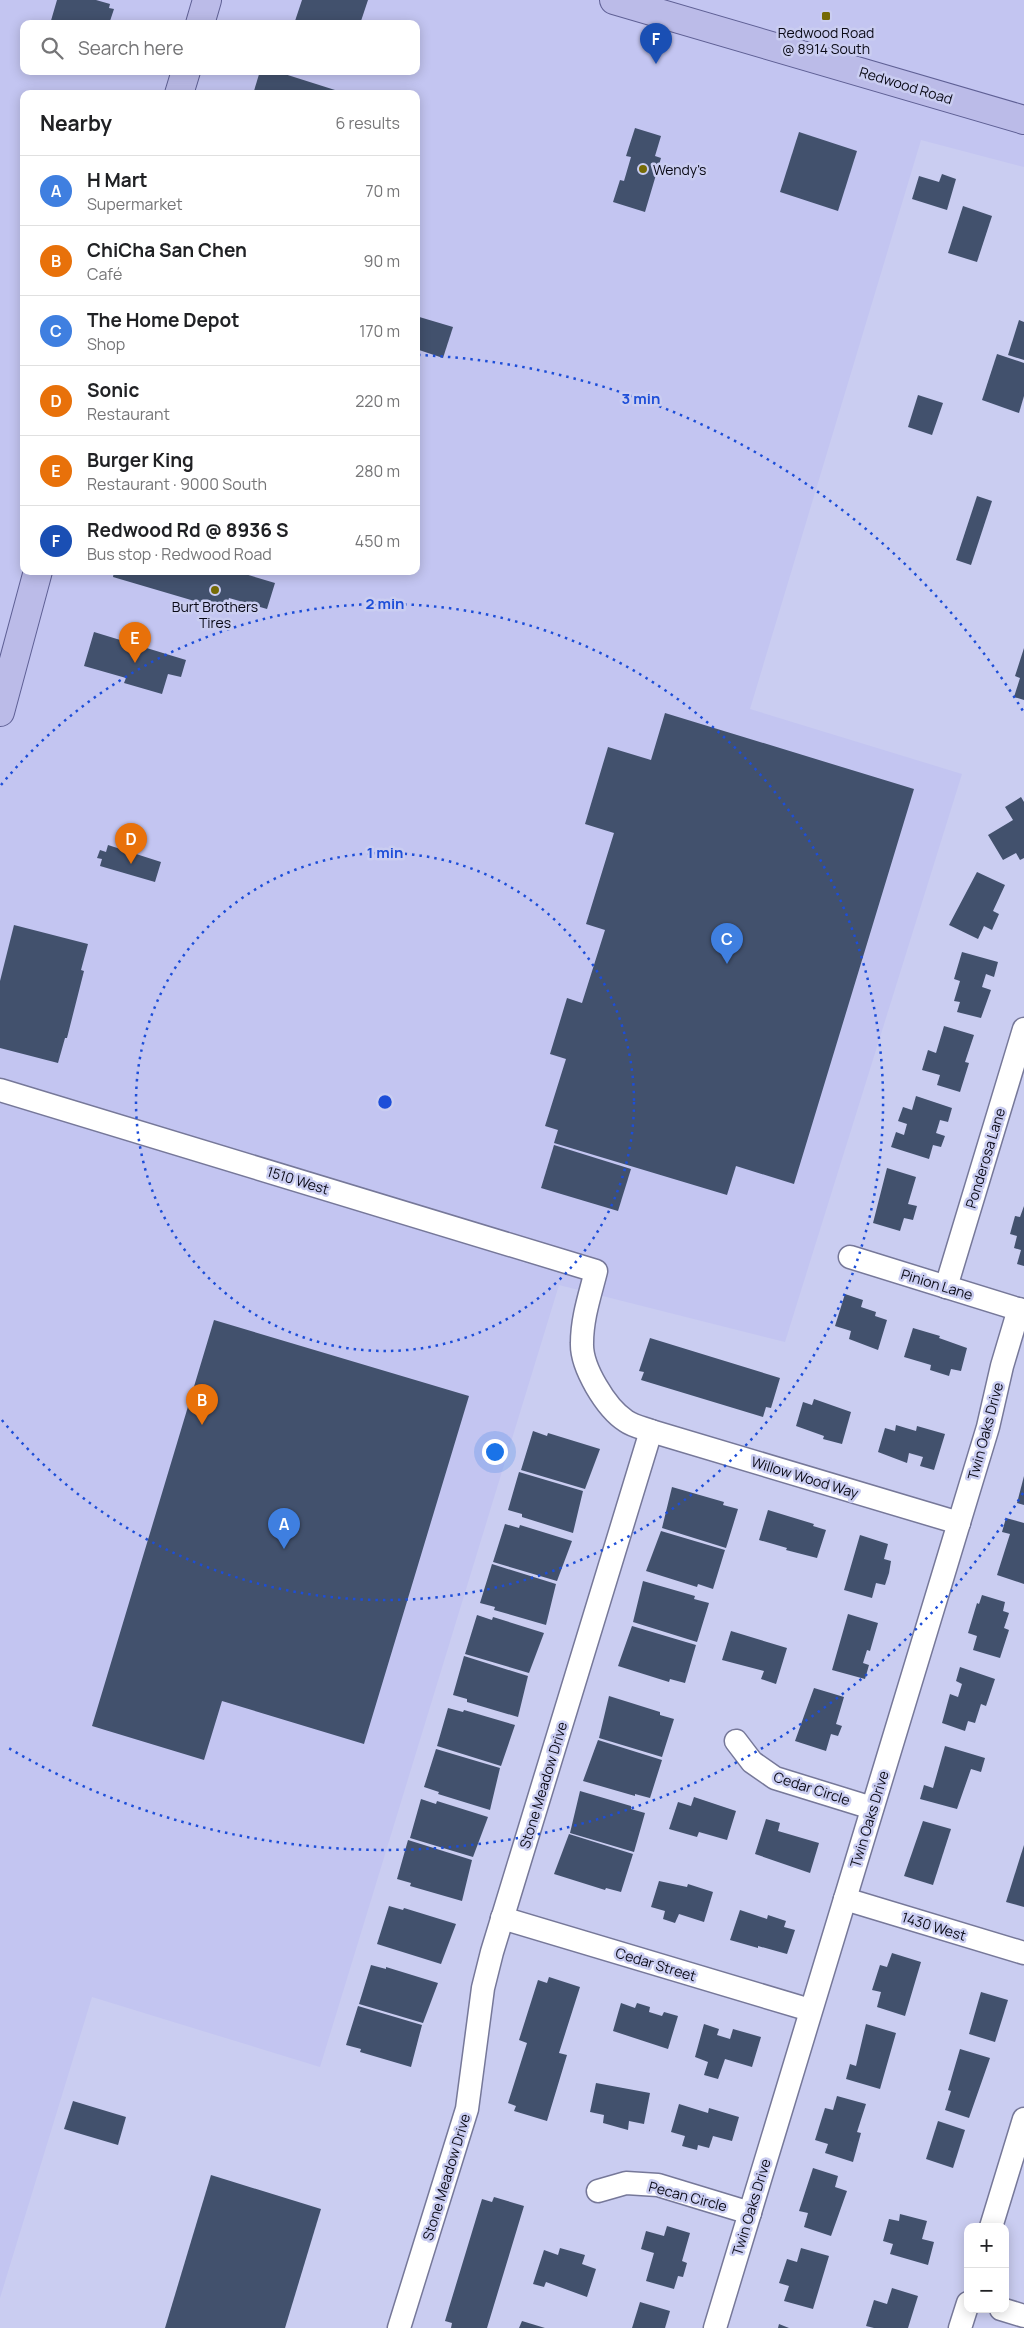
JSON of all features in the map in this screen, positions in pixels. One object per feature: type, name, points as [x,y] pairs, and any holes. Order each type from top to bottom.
[{"type":"main road","points":[[201,20],[207,0]]},
{"type":"main road","name":"Redwood Road","points":[[614,0],[1024,120]]},
{"type":"main road","points":[[180,90],[185,75]]},
{"type":"main road","points":[[0,712],[37,575]]},
{"type":"street","name":"Ponderosa Lane","points":[[946,1287],[1024,1029]]},
{"type":"street","name":"1510 West","points":[[0,1090],[596,1271],[585,1314],[582,1345],[592,1378],[606,1402],[626,1421],[651,1431]]},
{"type":"street","name":"Pinion Lane","points":[[850,1257],[1021,1310]]},
{"type":"street","name":"Twin Oaks Drive","points":[[714,2328],[988,1428],[1002,1366],[1021,1310]]},
{"type":"street","name":"Willow Wood Way","points":[[651,1431],[958,1523]]},
{"type":"street","name":"Stone Meadow Drive","points":[[399,2328],[467,2109],[483,1988],[502,1918],[651,1431]]},
{"type":"street","name":"Cedar Circle","points":[[736,1741],[752,1762],[775,1778],[872,1808]]},
{"type":"street","name":"1430 West","points":[[845,1899],[1024,1953]]},
{"type":"street","name":"Cedar Street","points":[[502,1918],[810,2010]]},
{"type":"street","points":[[992,2223],[1024,2119]]},
{"type":"street","name":"Pecan Circle","points":[[598,2191],[626,2183],[658,2185],[750,2213]]},
{"type":"street","points":[[1009,2311],[1024,2316]]},
{"type":"street","points":[[960,2328],[965,2313]]},
{"type":"shaded area","points":[[0,0],[1024,0],[1024,167],[921,140],[750,709],[962,774],[785,1342],[559,1285],[320,2067],[92,1997],[0,2298]]},
{"type":"building","points":[[57,0],[96,0],[110,4],[109,8],[114,9],[110,20],[51,20]]},
{"type":"building","points":[[302,0],[368,0],[361,20],[295,20]]},
{"type":"building","points":[[259,75],[288,75],[335,90],[254,90]]},
{"type":"building","name":"Wendy's","points":[[635,128],[661,136],[655,156],[661,158],[645,212],[613,202],[620,180],[624,181],[631,157],[626,156]]},
{"type":"building","points":[[799,132],[857,151],[838,211],[780,192]]},
{"type":"building","points":[[942,174],[956,179],[947,210],[912,199],[919,176],[939,182]]},
{"type":"building","points":[[963,206],[992,216],[977,262],[948,253]]},
{"type":"building","points":[[420,317],[453,327],[443,358],[420,350]]},
{"type":"building","points":[[1019,320],[1024,322],[1024,360],[1008,355]]},
{"type":"building","points":[[997,354],[1024,363],[1024,396],[1019,413],[982,400]]},
{"type":"building","points":[[918,395],[943,403],[932,435],[908,427]]},
{"type":"building","points":[[977,496],[992,501],[971,565],[956,560]]},
{"type":"building","name":"Burt Brothers Tires","points":[[113,575],[248,575],[275,583],[267,609],[229,598],[225,610],[113,577]]},
{"type":"building","points":[[94,632],[186,660],[181,677],[168,674],[162,694],[124,683],[126,678],[84,666]]},
{"type":"building","points":[[1024,648],[1024,700],[1014,697],[1020,678],[1015,676]]},
{"type":"building","points":[[665,713],[914,789],[794,1184],[736,1166],[727,1195],[554,1143],[558,1130],[545,1126],[566,1059],[550,1054],[567,998],[582,1003],[605,930],[586,924],[614,833],[585,824],[608,747],[651,760]]},
{"type":"building","points":[[1021,797],[1024,802],[1024,858],[1020,860],[1016,853],[1003,860],[988,835],[1013,820],[1005,807]]},
{"type":"building","points":[[108,845],[161,862],[155,882],[100,866],[102,859],[97,858],[100,850],[106,852]]},
{"type":"building","points":[[977,872],[1005,885],[993,911],[999,914],[992,930],[984,926],[978,939],[949,925]]},
{"type":"building","points":[[14,925],[88,944],[81,970],[84,971],[67,1038],[65,1038],[58,1063],[0,1048],[0,981]]},
{"type":"building","points":[[962,952],[998,962],[994,977],[986,974],[982,987],[991,990],[981,1018],[957,1012],[960,1002],[954,1001],[960,981],[954,979]]},
{"type":"building","points":[[944,1026],[974,1035],[965,1062],[969,1063],[960,1092],[937,1085],[940,1075],[922,1070],[928,1050],[936,1053]]},
{"type":"building","points":[[916,1096],[952,1108],[948,1122],[940,1120],[936,1133],[945,1136],[941,1147],[933,1145],[929,1159],[891,1147],[896,1132],[904,1135],[907,1124],[898,1121],[903,1107],[912,1110]]},
{"type":"building","points":[[554,1145],[631,1169],[618,1211],[541,1188]]},
{"type":"building","points":[[887,1168],[916,1177],[908,1204],[917,1206],[913,1220],[904,1218],[900,1231],[873,1223]]},
{"type":"building","points":[[1024,1206],[1024,1266],[1017,1264],[1021,1250],[1014,1248],[1017,1236],[1010,1234],[1015,1216],[1020,1217]]},
{"type":"building","points":[[845,1294],[863,1300],[861,1307],[876,1312],[875,1316],[887,1320],[878,1350],[849,1339],[851,1331],[835,1326]]},
{"type":"building","points":[[214,1320],[469,1396],[364,1744],[222,1701],[204,1760],[92,1726]]},
{"type":"building","points":[[913,1328],[940,1336],[939,1338],[967,1348],[961,1371],[951,1369],[949,1376],[930,1370],[931,1365],[904,1357]]},
{"type":"building","points":[[650,1338],[780,1378],[771,1408],[766,1407],[763,1417],[641,1380],[644,1372],[639,1371]]},
{"type":"building","points":[[814,1399],[851,1412],[842,1444],[823,1439],[824,1436],[796,1426],[803,1402],[812,1405]]},
{"type":"building","points":[[896,1425],[916,1431],[917,1426],[945,1434],[934,1470],[920,1466],[923,1457],[909,1453],[907,1463],[878,1452],[885,1428],[895,1431]]},
{"type":"building","points":[[533,1431],[547,1436],[548,1433],[600,1449],[585,1489],[521,1470]]},
{"type":"building","points":[[519,1472],[583,1491],[573,1533],[522,1517],[522,1514],[508,1510]]},
{"type":"building","points":[[1024,1476],[1024,1505],[1017,1503]]},
{"type":"building","points":[[672,1487],[724,1502],[723,1505],[738,1509],[726,1548],[662,1528]]},
{"type":"building","points":[[768,1510],[814,1524],[813,1526],[826,1530],[817,1558],[786,1550],[787,1548],[759,1540]]},
{"type":"building","points":[[1006,1518],[1024,1523],[1024,1584],[997,1575],[1010,1534],[1002,1532]]},
{"type":"building","points":[[505,1524],[519,1528],[520,1525],[572,1541],[557,1581],[493,1562]]},
{"type":"building","points":[[661,1531],[725,1550],[713,1589],[698,1584],[697,1587],[646,1571]]},
{"type":"building","points":[[860,1535],[888,1544],[884,1559],[891,1561],[889,1573],[885,1585],[876,1583],[872,1598],[844,1590]]},
{"type":"building","points":[[492,1564],[556,1584],[546,1625],[494,1610],[495,1607],[480,1603]]},
{"type":"building","points":[[643,1581],[695,1596],[694,1599],[709,1603],[697,1642],[633,1622]]},
{"type":"building","points":[[982,1595],[1005,1602],[1003,1611],[1009,1613],[1004,1628],[1009,1630],[1000,1658],[973,1650],[977,1636],[968,1633],[977,1603],[979,1604]]},
{"type":"building","points":[[848,1614],[878,1623],[870,1651],[867,1650],[863,1663],[869,1665],[865,1679],[832,1670]]},
{"type":"building","points":[[477,1615],[492,1620],[493,1617],[544,1633],[529,1673],[465,1654]]},
{"type":"building","points":[[632,1626],[696,1645],[685,1683],[670,1679],[669,1682],[618,1666]]},
{"type":"building","points":[[731,1631],[787,1648],[776,1684],[761,1679],[764,1671],[722,1660]]},
{"type":"building","points":[[464,1656],[528,1676],[518,1717],[467,1702],[467,1699],[453,1695]]},
{"type":"building","points":[[960,1667],[995,1679],[986,1706],[981,1704],[975,1723],[968,1721],[965,1731],[942,1723],[950,1694],[958,1697],[962,1684],[956,1681]]},
{"type":"building","points":[[814,1688],[844,1697],[836,1724],[842,1726],[838,1736],[831,1734],[826,1751],[795,1741]]},
{"type":"building","points":[[609,1696],[660,1712],[660,1715],[674,1719],[662,1757],[599,1738]]},
{"type":"building","points":[[448,1708],[463,1712],[464,1710],[515,1725],[501,1766],[437,1746]]},
{"type":"building","points":[[598,1740],[662,1760],[650,1798],[635,1794],[635,1796],[583,1781]]},
{"type":"building","points":[[945,1746],[985,1758],[981,1772],[971,1769],[957,1809],[920,1799],[924,1785],[933,1788]]},
{"type":"building","points":[[436,1749],[500,1768],[490,1810],[438,1794],[439,1792],[424,1787]]},
{"type":"building","points":[[580,1791],[631,1806],[631,1809],[645,1813],[634,1852],[570,1833]]},
{"type":"building","points":[[694,1797],[736,1811],[727,1840],[699,1832],[697,1837],[669,1829],[678,1802],[691,1806]]},
{"type":"building","points":[[421,1799],[436,1804],[437,1801],[488,1817],[473,1857],[410,1838]]},
{"type":"building","points":[[766,1819],[780,1823],[778,1831],[819,1843],[810,1873],[755,1854]]},
{"type":"building","points":[[923,1821],[951,1829],[933,1885],[904,1876]]},
{"type":"building","points":[[569,1834],[633,1854],[621,1892],[606,1888],[605,1890],[554,1874]]},
{"type":"building","points":[[408,1840],[472,1860],[462,1901],[410,1886],[411,1883],[397,1879]]},
{"type":"building","points":[[1024,1845],[1024,1907],[1006,1902]]},
{"type":"building","points":[[659,1881],[687,1887],[688,1884],[713,1892],[704,1922],[679,1914],[675,1923],[663,1919],[665,1911],[651,1907]]},
{"type":"building","points":[[389,1906],[403,1910],[404,1908],[456,1924],[441,1964],[377,1944]]},
{"type":"building","points":[[740,1910],[767,1919],[768,1915],[786,1921],[784,1927],[795,1930],[787,1954],[730,1940]]},
{"type":"building","points":[[892,1953],[921,1962],[905,2016],[877,2007],[881,1992],[872,1990],[880,1965],[887,1967]]},
{"type":"building","points":[[371,1965],[386,1969],[386,1967],[438,1983],[423,2023],[359,2004]]},
{"type":"building","points":[[549,1977],[580,1987],[559,2053],[567,2055],[547,2121],[514,2111],[516,2106],[508,2103],[527,2043],[519,2040],[538,1980],[547,1983]]},
{"type":"building","points":[[981,1992],[1008,2000],[995,2042],[969,2034]]},
{"type":"building","points":[[621,2003],[635,2008],[637,2003],[650,2007],[649,2012],[662,2016],[664,2012],[678,2016],[668,2049],[613,2031]]},
{"type":"building","points":[[358,2006],[422,2025],[411,2067],[360,2052],[361,2049],[346,2045]]},
{"type":"building","points":[[704,2024],[719,2029],[717,2035],[730,2039],[733,2029],[761,2037],[752,2067],[725,2059],[718,2079],[704,2075],[708,2062],[695,2057]]},
{"type":"building","points":[[866,2024],[896,2033],[880,2089],[846,2079],[850,2064],[856,2066]]},
{"type":"building","points":[[960,2049],[990,2058],[969,2118],[945,2110],[951,2091],[948,2090]]},
{"type":"building","points":[[596,2083],[650,2093],[644,2124],[629,2121],[628,2130],[603,2123],[604,2115],[590,2112]]},
{"type":"building","points":[[837,2096],[866,2104],[857,2132],[861,2133],[853,2162],[825,2153],[828,2144],[815,2140],[825,2108],[833,2110]]},
{"type":"building","points":[[73,2101],[126,2117],[118,2145],[64,2129]]},
{"type":"building","points":[[679,2104],[708,2113],[709,2108],[739,2117],[732,2141],[713,2136],[709,2148],[698,2145],[697,2150],[682,2146],[685,2136],[671,2132]]},
{"type":"building","points":[[938,2121],[965,2130],[953,2168],[926,2159]]},
{"type":"building","points":[[813,2168],[838,2176],[835,2187],[847,2191],[831,2236],[804,2227],[808,2213],[799,2211]]},
{"type":"building","points":[[211,2175],[321,2209],[285,2328],[165,2328]]},
{"type":"building","points":[[494,2197],[524,2206],[487,2328],[451,2328],[452,2323],[445,2321],[482,2199],[492,2202]]},
{"type":"building","points":[[900,2214],[927,2221],[922,2239],[934,2242],[928,2265],[890,2254],[893,2244],[883,2241],[889,2219],[899,2221]]},
{"type":"building","points":[[667,2226],[690,2233],[682,2261],[687,2263],[683,2277],[678,2276],[674,2289],[646,2281],[654,2253],[641,2249],[646,2231],[664,2236]]},
{"type":"building","points":[[560,2248],[585,2255],[582,2264],[596,2269],[587,2297],[546,2282],[544,2287],[533,2284],[544,2250],[558,2255]]},
{"type":"building","points":[[801,2248],[829,2256],[813,2309],[784,2301],[789,2286],[779,2283],[787,2259],[797,2262]]},
{"type":"building","points":[[892,2288],[918,2296],[908,2328],[874,2328],[866,2326],[874,2300],[887,2304]]},
{"type":"building","points":[[640,2302],[670,2311],[665,2328],[632,2328]]},
{"type":"building","points":[[522,2321],[545,2328],[519,2328]]},
{"type":"building","points":[[779,2324],[789,2328],[778,2328]]},
{"type":"place","name":"Redwood Road @ 8914 South","points":[[826,16]]},
{"type":"place","name":"Redwood Rd @ 8936 S","points":[[656,64]]},
{"type":"place","name":"Wendy's","points":[[643,169]]},
{"type":"place","name":"Burt Brothers Tires","points":[[215,590]]},
{"type":"place","name":"Burger King","points":[[135,663]]},
{"type":"place","name":"Sonic","points":[[131,864]]},
{"type":"place","name":"The Home Depot","points":[[727,964]]},
{"type":"place","name":"ChiCha San Chen","points":[[202,1425]]},
{"type":"place","name":"H Mart","points":[[284,1549]]}]
